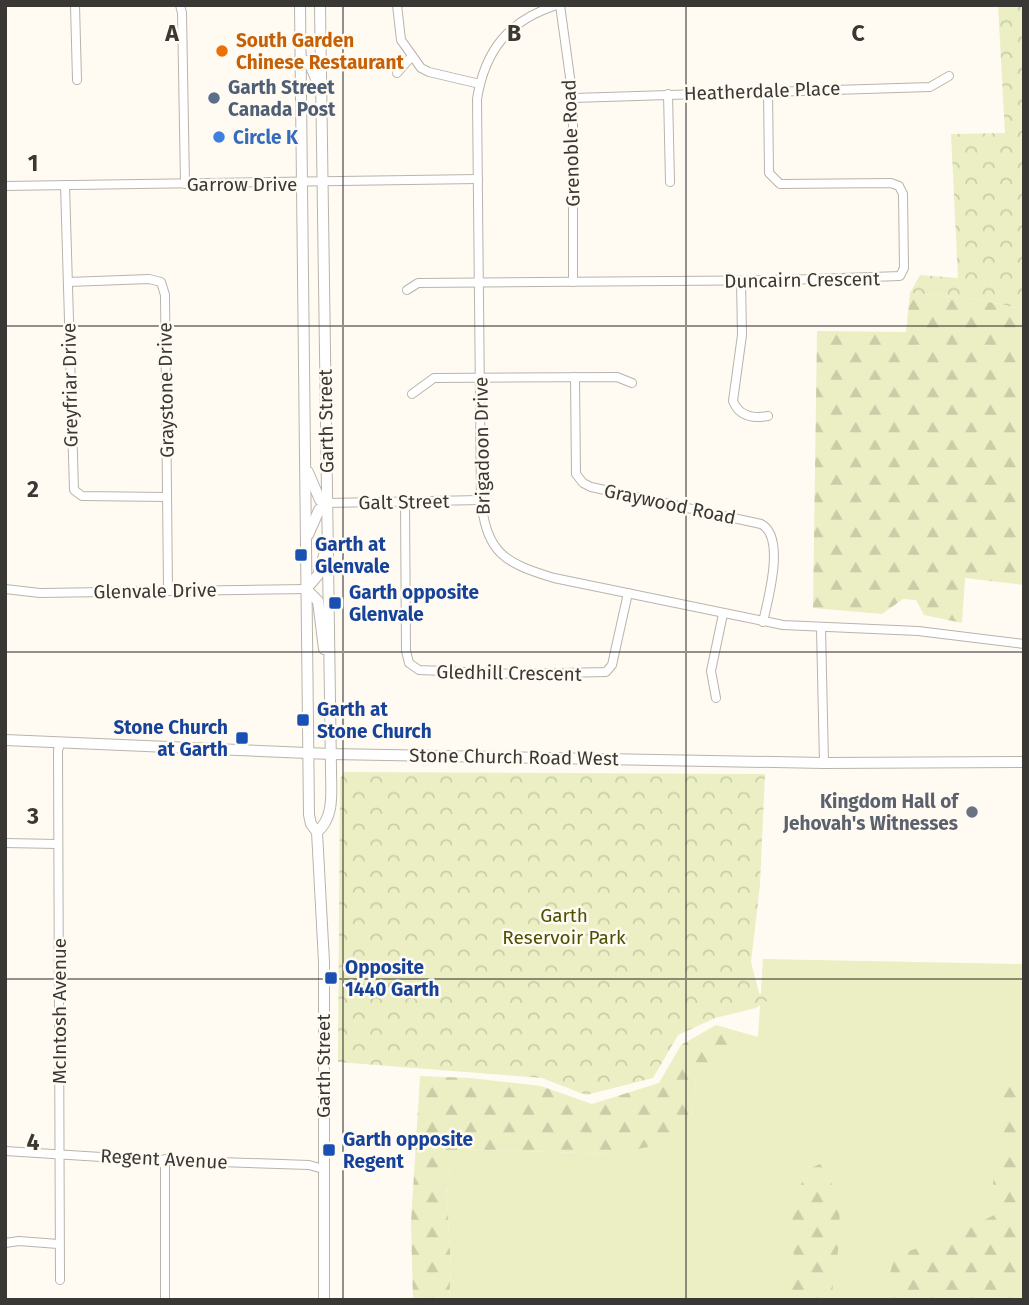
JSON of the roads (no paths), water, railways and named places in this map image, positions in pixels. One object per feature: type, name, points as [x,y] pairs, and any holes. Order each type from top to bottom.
[{"type":"main road","name":"Garth Street","points":[[300,5],[309,815],[317,832],[324,962],[324,1300]]},
{"type":"main road","name":"Garth Street","points":[[317,832],[324,827],[330,816],[331,754],[320,5]]},
{"type":"main road","points":[[300,59],[309,62],[322,94]]},
{"type":"main road","points":[[305,541],[316,517],[327,503],[320,500],[306,467]]},
{"type":"main road","points":[[328,535],[325,556],[318,575],[306,589],[318,601],[330,693]]},
{"type":"main road","name":"Stone Church Road West","points":[[5,740],[331,754],[824,763],[1024,762]]},
{"type":"street","points":[[75,5],[77,80]]},
{"type":"street","points":[[180,5],[185,184]]},
{"type":"street","points":[[397,5],[401,40],[421,68],[480,84]]},
{"type":"street","name":"Brigadoon Drive","points":[[559,5],[534,13],[507,33],[495,46],[480,84],[476,113],[481,500],[484,527],[499,551],[524,568],[554,578],[723,614],[821,628],[918,631],[1024,644]]},
{"type":"street","name":"Grenoble Road","points":[[559,5],[573,98],[573,282]]},
{"type":"street","points":[[397,73],[412,56]]},
{"type":"street","name":"Heatherdale Place","points":[[573,98],[930,87],[949,76]]},
{"type":"street","name":"Duncairn Crescent","points":[[407,290],[418,283],[741,281],[900,276],[904,268],[903,194],[899,186],[891,183],[780,184],[769,173],[768,91]]},
{"type":"street","points":[[668,94],[670,182]]},
{"type":"street","name":"Garrow Drive","points":[[5,186],[478,179]]},
{"type":"street","name":"Greyfriar Drive","points":[[65,185],[74,490],[82,496],[167,497]]},
{"type":"street","name":"Graystone Drive","points":[[68,282],[149,279],[160,282],[165,295],[168,591]]},
{"type":"street","points":[[741,281],[741,335],[733,401],[736,409],[743,414],[756,418],[768,416]]},
{"type":"street","name":"Graywood Road","points":[[575,377],[576,474],[583,483],[591,487],[761,524],[770,530],[773,538],[772,574],[763,621]]},
{"type":"street","points":[[412,394],[434,378],[617,377],[632,383]]},
{"type":"street","name":"Galt Street","points":[[327,503],[481,500]]},
{"type":"street","name":"Gledhill Crescent","points":[[405,502],[406,651],[410,663],[419,670],[527,674],[606,672],[612,665],[628,593]]},
{"type":"street","name":"Glenvale Drive","points":[[5,589],[40,593],[306,589]]},
{"type":"street","points":[[716,698],[711,671],[723,614]]},
{"type":"street","points":[[821,628],[824,763]]},
{"type":"street","name":"McIntosh Avenue","points":[[60,1280],[58,750],[61,742]]},
{"type":"street","points":[[5,843],[58,844]]},
{"type":"street","name":"Regent Avenue","points":[[5,1151],[309,1165],[323,1169]]},
{"type":"street","points":[[165,1159],[165,1300]]},
{"type":"street","points":[[5,1243],[19,1241],[58,1244]]},
{"type":"place","name":"South Garden Chinese Restaurant","points":[[222,51]]},
{"type":"place","name":"Garth Street Canada Post","points":[[214,98]]},
{"type":"place","name":"Circle K","points":[[219,137]]},
{"type":"place","name":"Garth at Glenvale","points":[[301,555]]},
{"type":"place","name":"Garth opposite Glenvale","points":[[335,603]]},
{"type":"place","name":"Garth at Stone Church","points":[[303,720]]},
{"type":"place","name":"Stone Church at Garth","points":[[242,738]]},
{"type":"place","name":"Kingdom Hall of Jehovah's Witnesses","points":[[972,812]]},
{"type":"place","name":"Opposite 1440 Garth","points":[[331,978]]},
{"type":"place","name":"Garth opposite Regent","points":[[329,1150]]},
{"type":"park label","name":"Garth Reservoir Park","points":[[564,926]]}]
